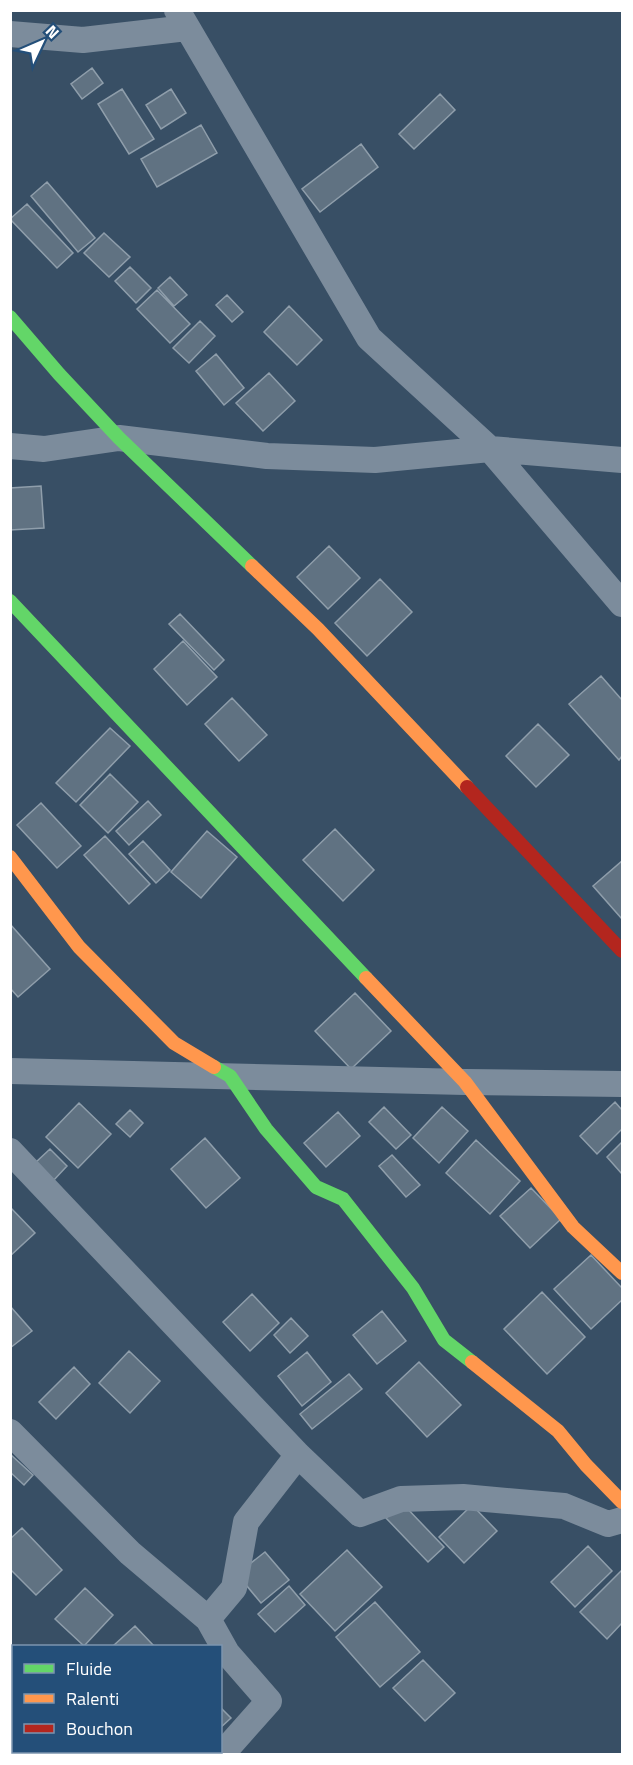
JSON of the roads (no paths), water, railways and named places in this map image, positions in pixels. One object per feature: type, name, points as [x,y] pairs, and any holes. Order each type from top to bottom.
[{"type":"street","points":[[10,34],[83,40],[182,19],[369,338],[489,449],[622,604]]},
{"type":"street","points":[[10,317],[58,375],[118,438],[318,629],[622,951]]},
{"type":"street","points":[[10,446],[44,449],[118,438],[267,456],[364,460],[489,449],[622,460]]},
{"type":"street","points":[[10,601],[465,1082],[573,1227],[622,1273]]},
{"type":"street","points":[[10,856],[79,947],[174,1043],[230,1076],[266,1129],[316,1187],[343,1199],[413,1288],[444,1340],[558,1431],[586,1465],[622,1502]]},
{"type":"street","points":[[10,1071],[622,1084]]},
{"type":"street","points":[[10,1151],[298,1455],[360,1514],[400,1499],[463,1497],[564,1506],[608,1524],[622,1520]]},
{"type":"street","points":[[10,1432],[130,1552],[208,1619],[227,1653],[269,1701],[222,1755]]},
{"type":"street","points":[[208,1619],[234,1588],[246,1522],[298,1455]]}]
